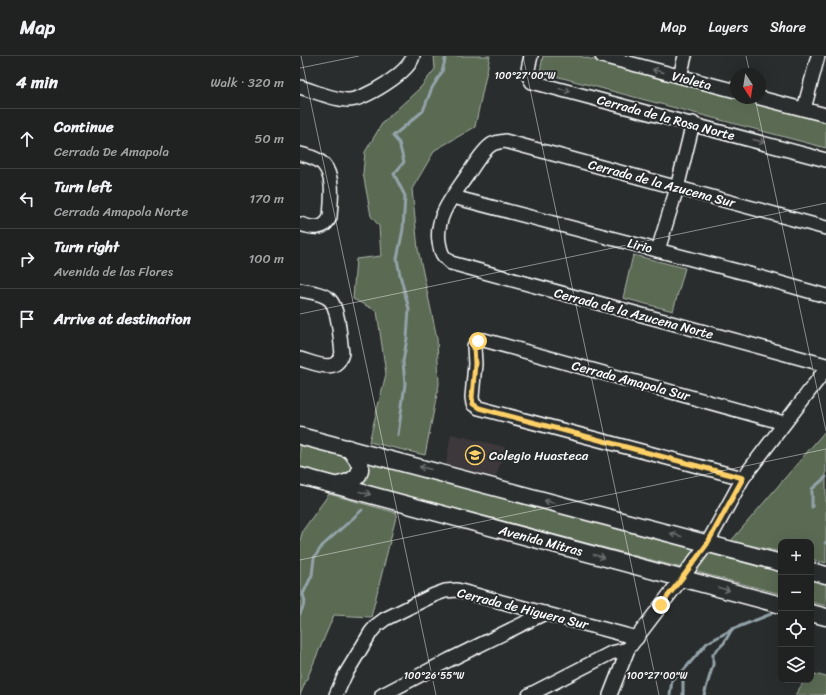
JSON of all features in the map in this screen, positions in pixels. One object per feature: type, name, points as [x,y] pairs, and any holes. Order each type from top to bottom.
[{"type":"street","points":[[300,87],[340,99],[355,100],[373,91],[401,73],[409,65],[413,56]]},
{"type":"street","name":"Cerrada de la Rosa Norte","points":[[531,56],[528,72],[529,78],[532,82],[693,123],[826,160]]},
{"type":"street","name":"Violeta","points":[[602,56],[730,89]]},
{"type":"street","points":[[680,76],[685,56]]},
{"type":"street","points":[[804,109],[818,56]]},
{"type":"street","points":[[766,100],[826,115]]},
{"type":"street","points":[[658,250],[677,188],[693,123]]},
{"type":"street","name":"Cerrada de la Azucena Sur","points":[[453,197],[489,146],[497,142],[505,141],[826,228]]},
{"type":"street","points":[[300,154],[313,157],[323,164],[331,182],[330,217],[328,222],[324,226],[318,227],[300,224]]},
{"type":"street","name":"Lirio","points":[[453,197],[658,250],[826,296]]},
{"type":"street","name":"Cerrada de la Azucena Norte","points":[[453,197],[441,217],[439,226],[439,244],[443,257],[451,262],[826,365]]},
{"type":"street","points":[[300,290],[323,296],[331,301],[336,316],[342,353],[338,363],[332,366],[326,366],[300,359]]},
{"type":"street","name":"Cerrada Amapola Sur","points":[[743,478],[479,408],[473,404],[472,397],[475,364],[474,346],[478,341],[484,340],[784,423]]},
{"type":"street","points":[[610,695],[628,649],[707,544],[743,478],[826,369]]},
{"type":"street","points":[[300,436],[778,563]]},
{"type":"street","points":[[338,485],[350,483],[356,479],[359,473],[360,467],[358,460],[348,448]]},
{"type":"street","name":"Avenida Mitras","points":[[300,476],[778,604]]},
{"type":"street","points":[[814,573],[826,576]]},
{"type":"street","name":"Cerrada de Higuera Sur","points":[[336,695],[345,675],[371,632],[377,625],[385,619],[445,591],[456,590],[637,638]]},
{"type":"street","points":[[382,695],[545,613]]},
{"type":"street","points":[[814,614],[826,617]]},
{"type":"street","points":[[529,695],[611,653],[628,649]]},
{"type":"shaded area","name":"Colegio Huasteca","points":[[451,434],[505,447],[496,477],[446,464]]},
{"type":"green space","points":[[434,56],[490,56],[475,127],[435,150],[412,189],[418,249],[437,338],[439,384],[425,455],[369,442],[386,374],[377,311],[353,299],[356,259],[381,256],[379,226],[371,216],[363,173],[365,152],[383,122],[420,88],[435,69]]},
{"type":"green space","points":[[543,56],[579,56],[730,96],[730,104],[761,104],[826,121],[826,148],[540,72]]},
{"type":"green space","points":[[633,255],[685,268],[673,311],[623,298]]},
{"type":"green space","points":[[826,430],[826,563],[814,560],[814,539],[778,539],[778,551],[731,541]]},
{"type":"green space","points":[[300,444],[778,570],[778,593],[300,468]]},
{"type":"green space","points":[[329,494],[397,513],[371,617],[334,615],[300,695],[300,541],[303,530]]},
{"type":"green space","points":[[814,580],[826,583],[826,606],[814,603]]},
{"type":"green space","points":[[814,674],[826,677],[826,695],[795,695],[803,683],[814,683]]},
{"type":"waterway","points":[[398,435],[405,384],[403,362],[407,338],[409,309],[397,259],[403,229],[405,196],[394,174],[404,162],[399,143],[393,136],[423,111],[432,88],[442,72],[446,56]]},
{"type":"waterway","points":[[812,507],[812,489],[826,477]]},
{"type":"waterway","points":[[300,614],[305,602],[303,594],[312,575],[314,558],[322,546],[362,510]]},
{"type":"waterway","points":[[683,695],[683,671],[707,643],[733,629],[771,614]]},
{"type":"waterway","points":[[704,695],[713,665],[713,654],[724,643],[732,629]]},
{"type":"waterway","points":[[670,695],[672,680],[683,671]]},
{"type":"place","name":"Colegio Huasteca","points":[[475,455]]},
{"type":"route","points":[[478,341],[474,346],[475,364],[472,397],[473,404],[479,408],[743,478],[707,544],[661,605]]}]
